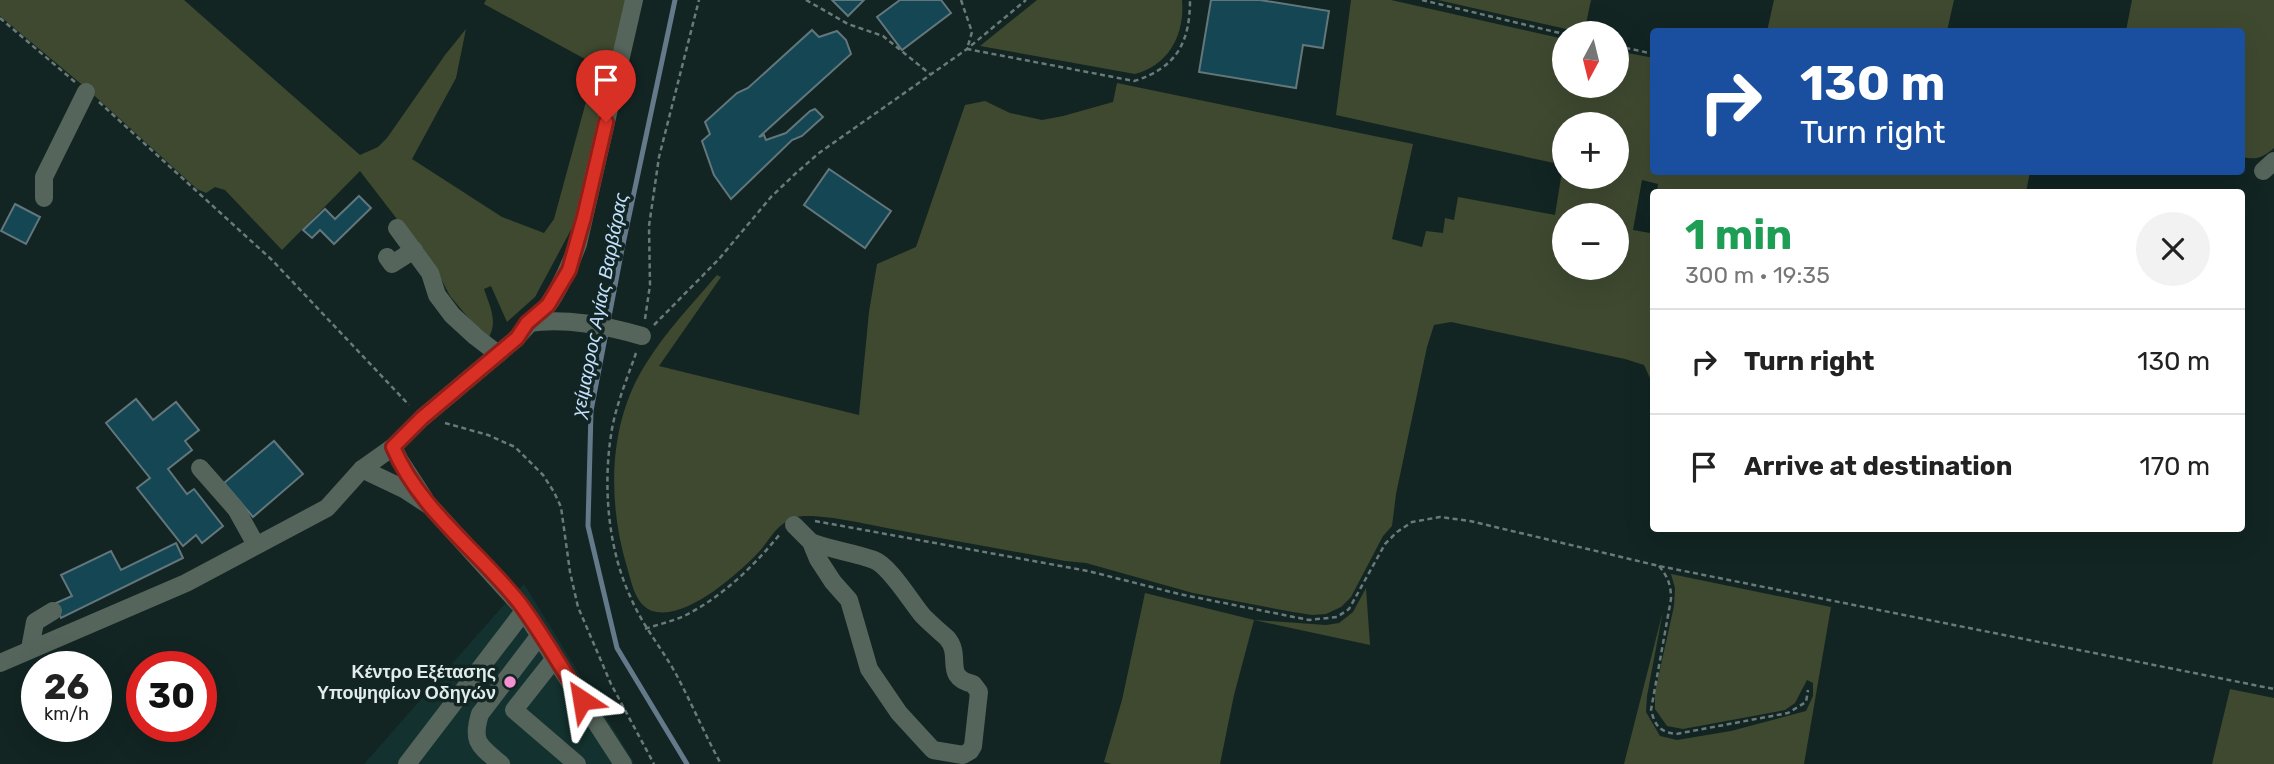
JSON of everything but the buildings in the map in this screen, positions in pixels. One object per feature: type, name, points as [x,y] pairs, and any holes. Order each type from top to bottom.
[{"type":"street","points":[[0,663],[186,583],[327,508],[362,469],[393,447],[422,418],[517,338],[527,323],[548,305],[569,270],[578,244],[634,0]]},
{"type":"street","points":[[44,198],[44,177],[86,92]]},
{"type":"street","points":[[397,228],[430,273],[437,295],[452,315],[498,354]]},
{"type":"street","points":[[387,257],[393,264],[414,250]]},
{"type":"street","points":[[527,323],[552,320],[579,322],[634,334]]},
{"type":"street","points":[[393,447],[430,506],[524,611],[623,764]]},
{"type":"street","points":[[200,468],[236,509],[256,545]]},
{"type":"street","points":[[362,469],[404,489],[430,506]]},
{"type":"street","points":[[794,525],[811,542],[832,582],[849,600],[869,668],[882,692],[933,750],[963,755],[970,751],[973,746],[979,692],[973,684],[956,676],[953,664],[955,654],[949,641],[922,615],[901,585],[877,560],[811,542]]},
{"type":"street","points":[[30,649],[34,622],[53,611]]},
{"type":"street","points":[[407,764],[524,611]]},
{"type":"street","points":[[501,764],[478,744],[475,734],[480,714],[540,635]]},
{"type":"street","points":[[555,658],[514,710],[577,764]]},
{"type":"path","points":[[699,0],[659,157],[649,226],[650,285],[634,334],[611,434],[608,486],[611,528],[618,563],[629,595],[645,629],[675,672],[721,764]]},
{"type":"path","points":[[806,0],[848,24],[883,36],[930,74]]},
{"type":"path","points":[[961,0],[972,32],[967,49]]},
{"type":"path","points":[[634,334],[704,275],[771,197],[795,174],[820,153],[967,49],[1026,0]]},
{"type":"path","points":[[967,49],[1134,80],[1152,75],[1169,62],[1184,42],[1190,23],[1190,0]]},
{"type":"path","points":[[1422,0],[1552,31]]},
{"type":"path","points":[[0,18],[272,260],[422,418],[488,435],[515,447],[543,475],[561,507],[578,607],[611,684],[654,764]]},
{"type":"path","points":[[1629,49],[1650,53]]},
{"type":"path","points":[[645,629],[685,616],[718,596],[752,565],[783,530],[812,520],[1088,571],[1179,594],[1309,620],[1337,617],[1349,609],[1385,544],[1396,532],[1412,522],[1440,517],[1470,521],[1659,566],[2274,690]]},
{"type":"path","points":[[1659,566],[1667,576],[1671,599],[1650,710],[1655,724],[1663,732],[1676,734],[1788,713],[1801,707],[1808,690]]},
{"type":"shaded area","name":"Κέντρο Εξέτασης Υποψηφίων Οδηγών","points":[[524,584],[635,764],[364,764],[502,607]]},
{"type":"green space","points":[[0,0],[184,0],[360,155],[378,147],[387,138],[466,29],[456,78],[412,159],[502,217],[544,233],[554,219],[596,65],[484,4],[486,0],[627,0],[573,226],[535,297],[507,322],[491,286],[484,289],[493,321],[487,340],[450,296],[437,271],[360,171],[282,250],[225,190],[215,187],[206,193],[197,189],[86,88],[0,16]]},
{"type":"green space","points":[[1037,0],[1182,0],[1181,25],[1166,56],[1147,70],[1135,74],[980,46]]},
{"type":"green space","points":[[1351,0],[1391,0],[1552,36],[1552,98],[1629,98],[1629,53],[1650,57],[1650,175],[2029,175],[2027,189],[1657,189],[1658,184],[1642,180],[1633,230],[1650,233],[1650,378],[1644,365],[1625,359],[1451,322],[1434,325],[1396,494],[1392,526],[1383,536],[1351,597],[1341,607],[1326,614],[1312,615],[1193,593],[1086,563],[813,516],[786,521],[747,564],[697,602],[670,612],[657,612],[644,606],[636,595],[616,515],[615,462],[618,435],[625,410],[634,385],[655,350],[717,275],[721,277],[659,366],[859,415],[869,312],[877,264],[916,247],[965,105],[985,101],[1010,113],[1042,120],[1113,102],[1117,83],[1413,144],[1392,239],[1422,247],[1426,231],[1443,233],[1445,218],[1454,220],[1458,197],[1552,214],[1552,280],[1629,280],[1629,203],[1557,203],[1559,189],[1629,189],[1629,112],[1552,112],[1552,163],[1336,115]]},
{"type":"green space","points":[[1438,0],[1591,0],[1587,21],[1552,21],[1552,26]]},
{"type":"green space","points":[[1774,0],[1954,0],[1948,28],[1768,28]]},
{"type":"green space","points":[[2132,0],[2274,0],[2274,148],[2259,157],[2245,157],[2245,28],[2127,28]]},
{"type":"green space","points":[[1671,574],[1831,607],[1804,764],[1624,764],[1663,611],[1646,712],[1660,736],[1677,740],[1731,731],[1806,711],[1813,696],[1813,683],[1807,680],[1795,703],[1785,710],[1683,729],[1667,726],[1655,709],[1655,692],[1674,606],[1675,588]]},
{"type":"green space","points":[[1366,588],[1370,645],[1254,620],[1326,625],[1339,623],[1353,612]]},
{"type":"green space","points":[[1145,593],[1254,620],[1234,695],[1220,764],[1104,762],[1122,700]]},
{"type":"green space","points":[[2230,689],[2274,698],[2274,764],[2212,764]]},
{"type":"waterway","name":"χείμαρρος Αγίας Βαρβάρας","points":[[675,0],[591,411],[588,526],[617,648],[687,764]]},
{"type":"place","name":"Κέντρο Εξέτασης Υποψηφίων Οδηγών","points":[[510,682]]},
{"type":"route","points":[[582,700],[520,605],[430,506],[393,447],[422,418],[517,338],[527,323],[548,305],[569,270],[578,244],[606,122]]}]
